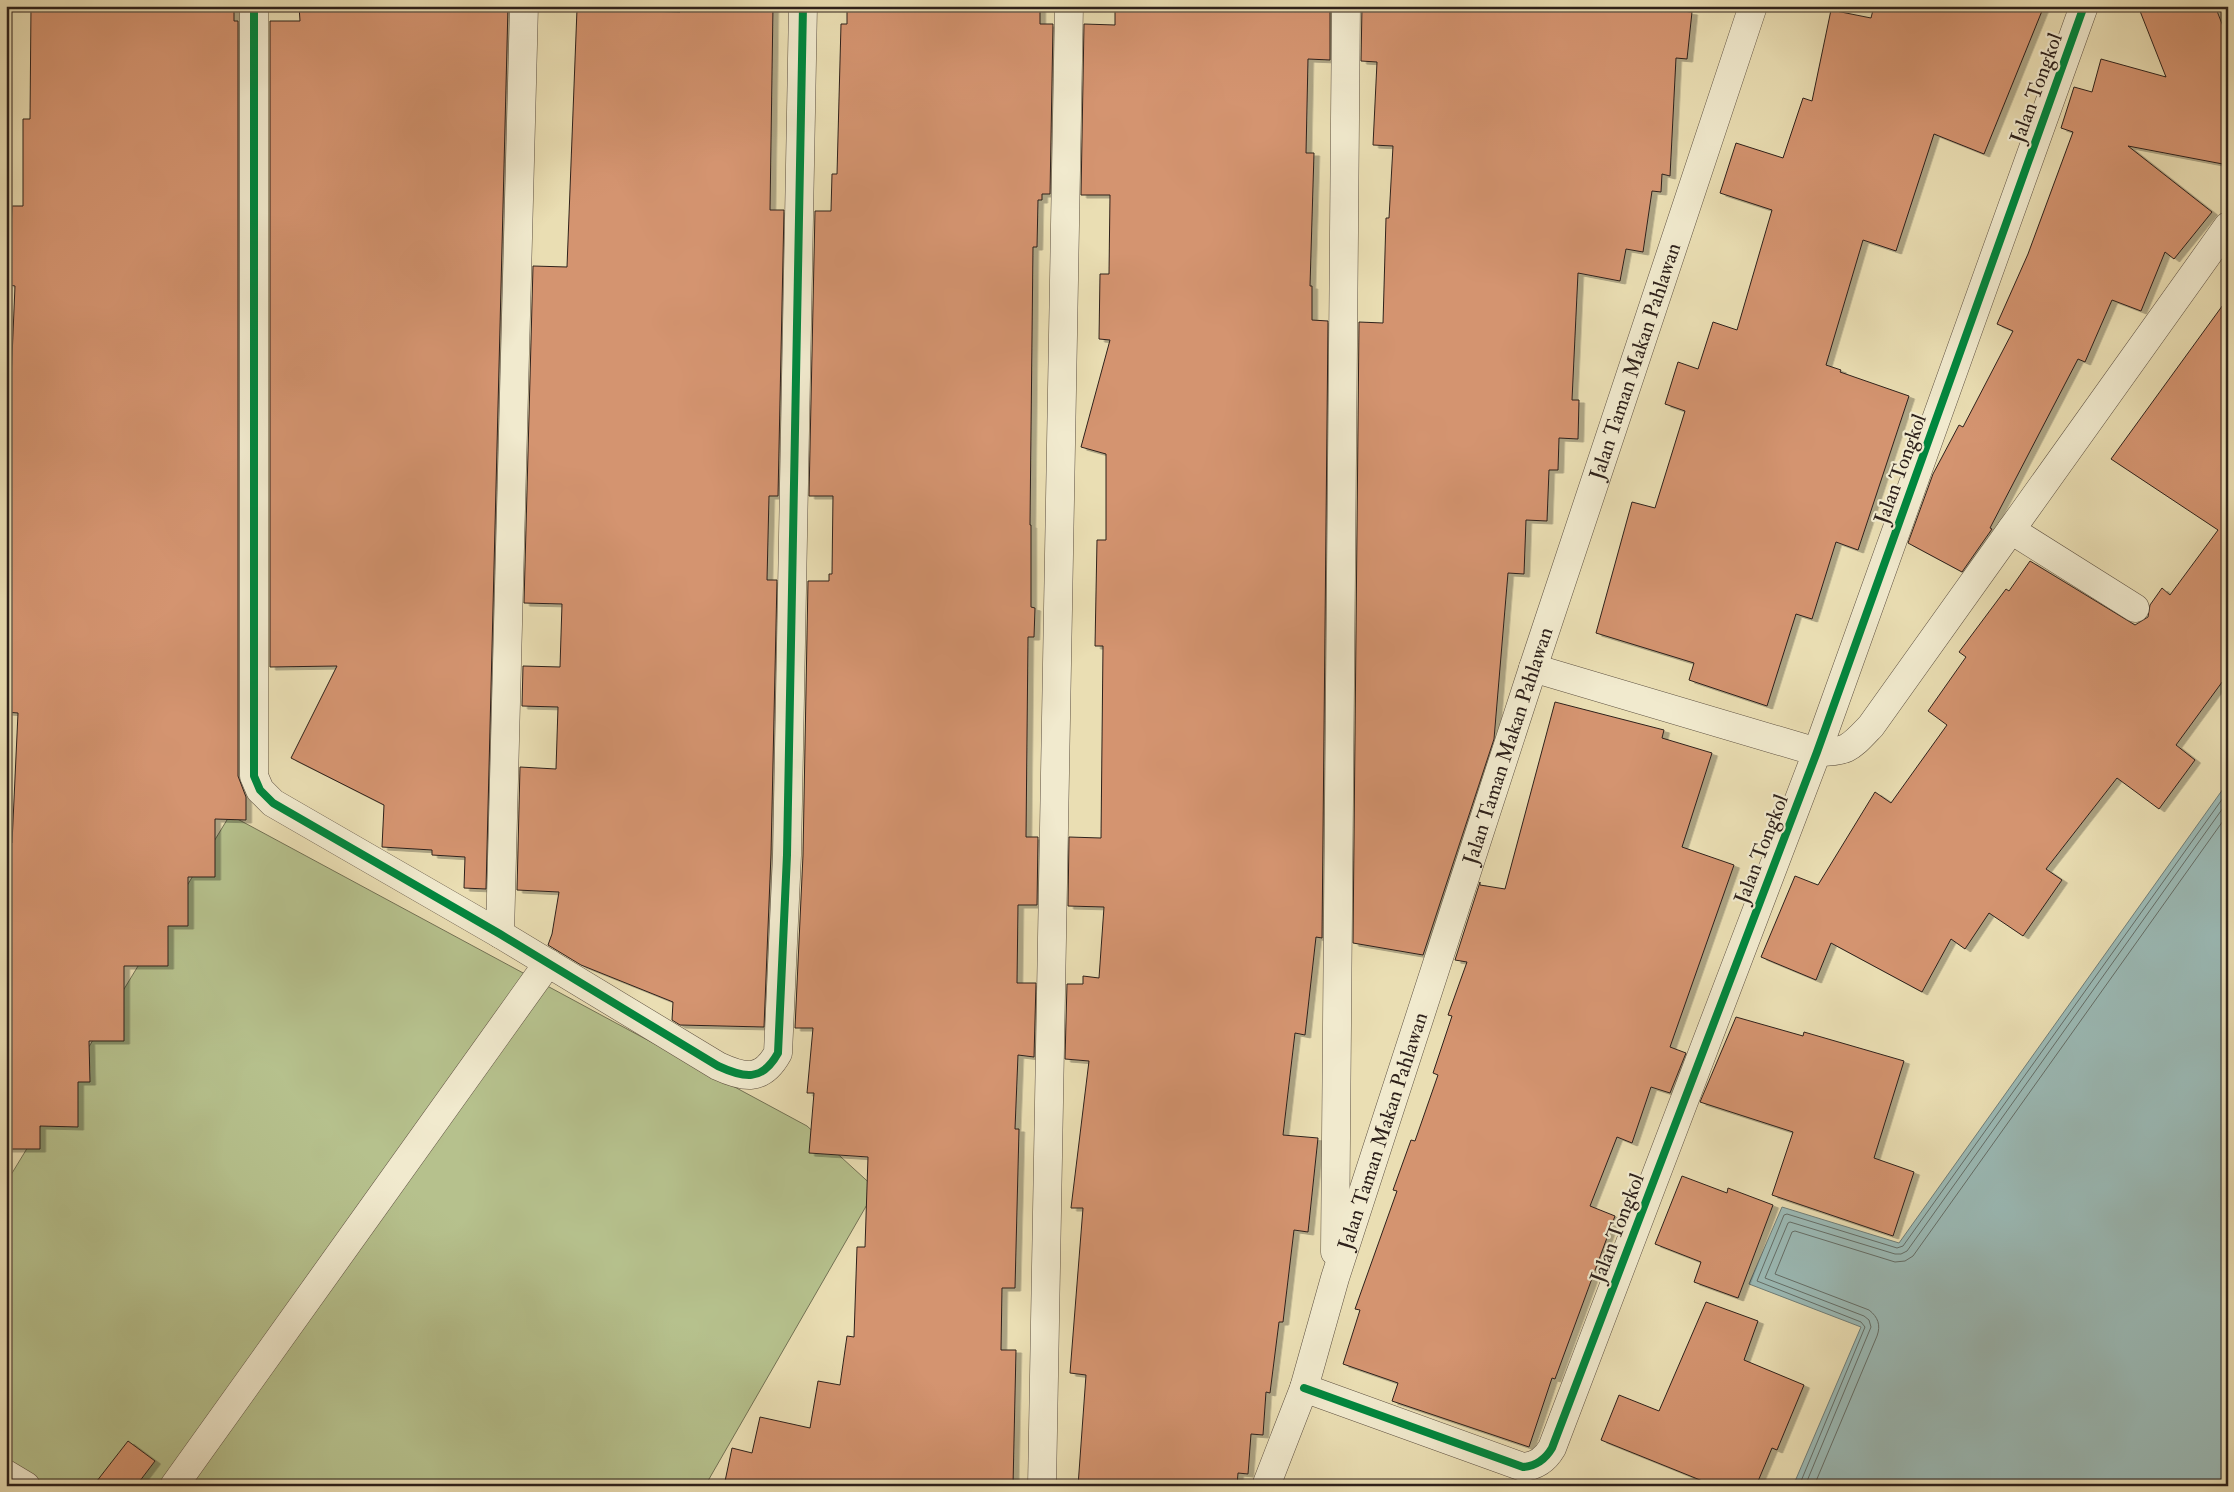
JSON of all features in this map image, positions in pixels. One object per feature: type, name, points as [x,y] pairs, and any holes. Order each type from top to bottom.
[{"type":"street","points":[[254,6],[254,776],[260,790],[273,803],[548,962],[718,1066],[737,1074],[749,1076],[766,1070],[778,1053],[787,855],[803,6]]},
{"type":"street","points":[[500,934],[524,6]]},
{"type":"street","points":[[1042,1486],[1069,6]]},
{"type":"street","points":[[1335,1278],[1346,6]]},
{"type":"street","name":"Jalan Taman Makan Pahlawan","points":[[1266,1486],[1304,1388],[1335,1278],[1533,668],[1753,6]]},
{"type":"street","name":"Jalan Tongkol","points":[[1304,1388],[1523,1467],[1533,1466],[1547,1457],[1817,752],[2084,6]]},
{"type":"street","points":[[1533,668],[1817,752],[1838,752],[1847,748],[1871,726],[2228,226]]},
{"type":"street","points":[[2011,530],[2135,608]]},
{"type":"street","points":[[174,1486],[548,962]]},
{"type":"street","points":[[6,1474],[26,1486]]},
{"type":"green space","points":[[230,815],[807,1126],[876,1189],[705,1486],[6,1486],[6,1183]]},
{"type":"water","points":[[2228,782],[2228,1486],[1793,1486],[1861,1327],[1749,1284],[1782,1207],[1899,1243]]},
{"type":"building","points":[[31,6],[234,6],[234,21],[238,21],[238,776],[246,797],[246,820],[215,819],[215,877],[188,877],[188,926],[168,926],[168,966],[124,966],[124,1041],[89,1041],[90,1082],[78,1082],[78,1127],[40,1126],[40,1149],[6,1149],[6,843],[12,843],[18,713],[6,712],[6,641],[9,641],[11,548],[8,548],[11,463],[6,462],[6,381],[11,381],[15,286],[9,285],[12,206],[23,206],[23,119],[30,119]]},
{"type":"building","points":[[299,6],[508,6],[486,889],[464,888],[465,857],[432,855],[432,850],[382,847],[384,805],[291,758],[337,666],[270,667],[270,21],[300,21]]},
{"type":"building","points":[[680,6],[773,6],[770,210],[784,210],[778,496],[769,496],[767,580],[777,580],[771,854],[764,1027],[680,1025],[672,1020],[673,1002],[581,965],[548,945],[552,934],[559,892],[517,890],[520,767],[556,769],[558,707],[522,706],[523,666],[560,667],[562,604],[524,603],[533,266],[567,267],[577,9],[680,12]]},
{"type":"building","points":[[847,6],[1040,6],[1040,24],[1053,24],[1050,194],[1042,194],[1042,200],[1038,200],[1037,247],[1033,247],[1030,525],[1031,607],[1035,608],[1034,637],[1028,637],[1026,837],[1038,837],[1037,905],[1018,905],[1017,983],[1036,983],[1034,1057],[1018,1055],[1015,1129],[1019,1129],[1015,1288],[1002,1288],[1001,1350],[1016,1350],[1013,1486],[724,1486],[732,1448],[752,1453],[760,1417],[810,1428],[818,1381],[840,1385],[847,1336],[854,1337],[857,1247],[865,1247],[868,1157],[809,1153],[814,1093],[807,1093],[813,1028],[795,1028],[803,855],[808,581],[829,581],[829,574],[832,574],[833,496],[809,496],[815,211],[831,211],[832,174],[837,174],[841,24],[847,24]]},
{"type":"building","points":[[1115,6],[1330,6],[1330,60],[1308,59],[1306,153],[1314,153],[1310,286],[1312,286],[1312,320],[1328,321],[1322,938],[1316,937],[1305,1035],[1295,1033],[1283,1135],[1318,1138],[1308,1232],[1294,1230],[1283,1322],[1279,1322],[1270,1393],[1266,1392],[1263,1435],[1251,1434],[1248,1474],[1238,1473],[1237,1486],[1078,1486],[1086,1375],[1070,1373],[1083,1208],[1071,1208],[1089,1061],[1065,1059],[1067,984],[1083,984],[1083,976],[1099,978],[1104,907],[1068,906],[1069,837],[1101,838],[1103,646],[1095,646],[1097,540],[1106,540],[1106,454],[1081,447],[1110,340],[1099,339],[1100,274],[1109,274],[1110,195],[1081,195],[1084,24],[1115,25]]},
{"type":"building","points":[[1362,6],[1627,6],[1692,12],[1687,59],[1676,58],[1670,176],[1662,174],[1661,192],[1652,191],[1643,252],[1626,249],[1620,281],[1578,273],[1572,400],[1579,400],[1578,439],[1559,438],[1558,470],[1549,470],[1547,521],[1526,520],[1524,574],[1508,573],[1494,739],[1423,955],[1353,943],[1359,322],[1383,323],[1386,218],[1389,218],[1393,146],[1373,145],[1377,62],[1361,61]]},
{"type":"building","points":[[1874,6],[2044,6],[1984,154],[1934,134],[1896,251],[1863,240],[1826,365],[1841,370],[1840,372],[1909,396],[1858,550],[1836,542],[1812,619],[1796,614],[1767,706],[1689,680],[1694,663],[1596,633],[1632,502],[1655,508],[1685,411],[1665,404],[1678,362],[1698,369],[1713,322],[1737,330],[1772,210],[1720,193],[1736,143],[1783,158],[1803,98],[1812,101],[1831,10],[1871,18]]},
{"type":"building","points":[[2138,6],[2215,6],[2228,39],[2228,165],[2128,146],[2212,212],[2174,259],[2165,252],[2141,311],[2112,300],[2085,362],[2078,359],[1990,528],[1992,529],[1962,572],[1908,543],[1933,474],[1959,425],[1963,427],[2013,331],[1997,324],[2028,254],[2073,132],[2061,128],[2074,87],[2092,92],[2101,59],[2166,77]]},
{"type":"building","points":[[2228,298],[2228,674],[2176,745],[2195,760],[2159,809],[2117,778],[2046,869],[2062,880],[2023,936],[1989,913],[1965,949],[1951,939],[1922,992],[1831,943],[1816,980],[1761,957],[1795,876],[1818,885],[1875,792],[1891,803],[1947,725],[1928,711],[1966,657],[1959,652],[2006,589],[2009,591],[2030,561],[2135,625],[2148,617],[2150,605],[2162,588],[2170,595],[2218,530],[2111,459]]},
{"type":"building","points":[[1555,702],[1664,730],[1662,738],[1712,753],[1682,847],[1734,865],[1670,1047],[1686,1053],[1670,1093],[1651,1087],[1632,1143],[1617,1137],[1590,1206],[1615,1216],[1555,1379],[1552,1378],[1529,1447],[1392,1401],[1398,1383],[1343,1364],[1360,1310],[1355,1309],[1397,1191],[1393,1190],[1411,1140],[1415,1141],[1438,1075],[1433,1073],[1452,1016],[1448,1015],[1467,962],[1455,960],[1480,882],[1480,885],[1505,889]]},
{"type":"building","points":[[1736,1017],[1803,1036],[1804,1032],[1904,1061],[1874,1158],[1914,1172],[1893,1236],[1772,1195],[1793,1132],[1700,1102]]},
{"type":"building","points":[[1682,1176],[1727,1193],[1728,1188],[1773,1205],[1738,1298],[1694,1282],[1701,1262],[1655,1244]]},
{"type":"building","points":[[1706,1302],[1758,1321],[1744,1360],[1804,1385],[1777,1450],[1772,1448],[1756,1486],[1715,1486],[1601,1440],[1619,1395],[1659,1411]]},
{"type":"building","points":[[128,1441],[155,1461],[136,1486],[93,1486]]},
{"type":"cycle path","points":[[254,6],[254,776],[260,790],[273,803],[500,934],[718,1066],[744,1075],[752,1075],[766,1069],[778,1053],[787,855],[803,6]]},
{"type":"cycle path","points":[[1304,1388],[1523,1467],[1540,1462],[1552,1448],[1817,752],[2084,6]]}]
